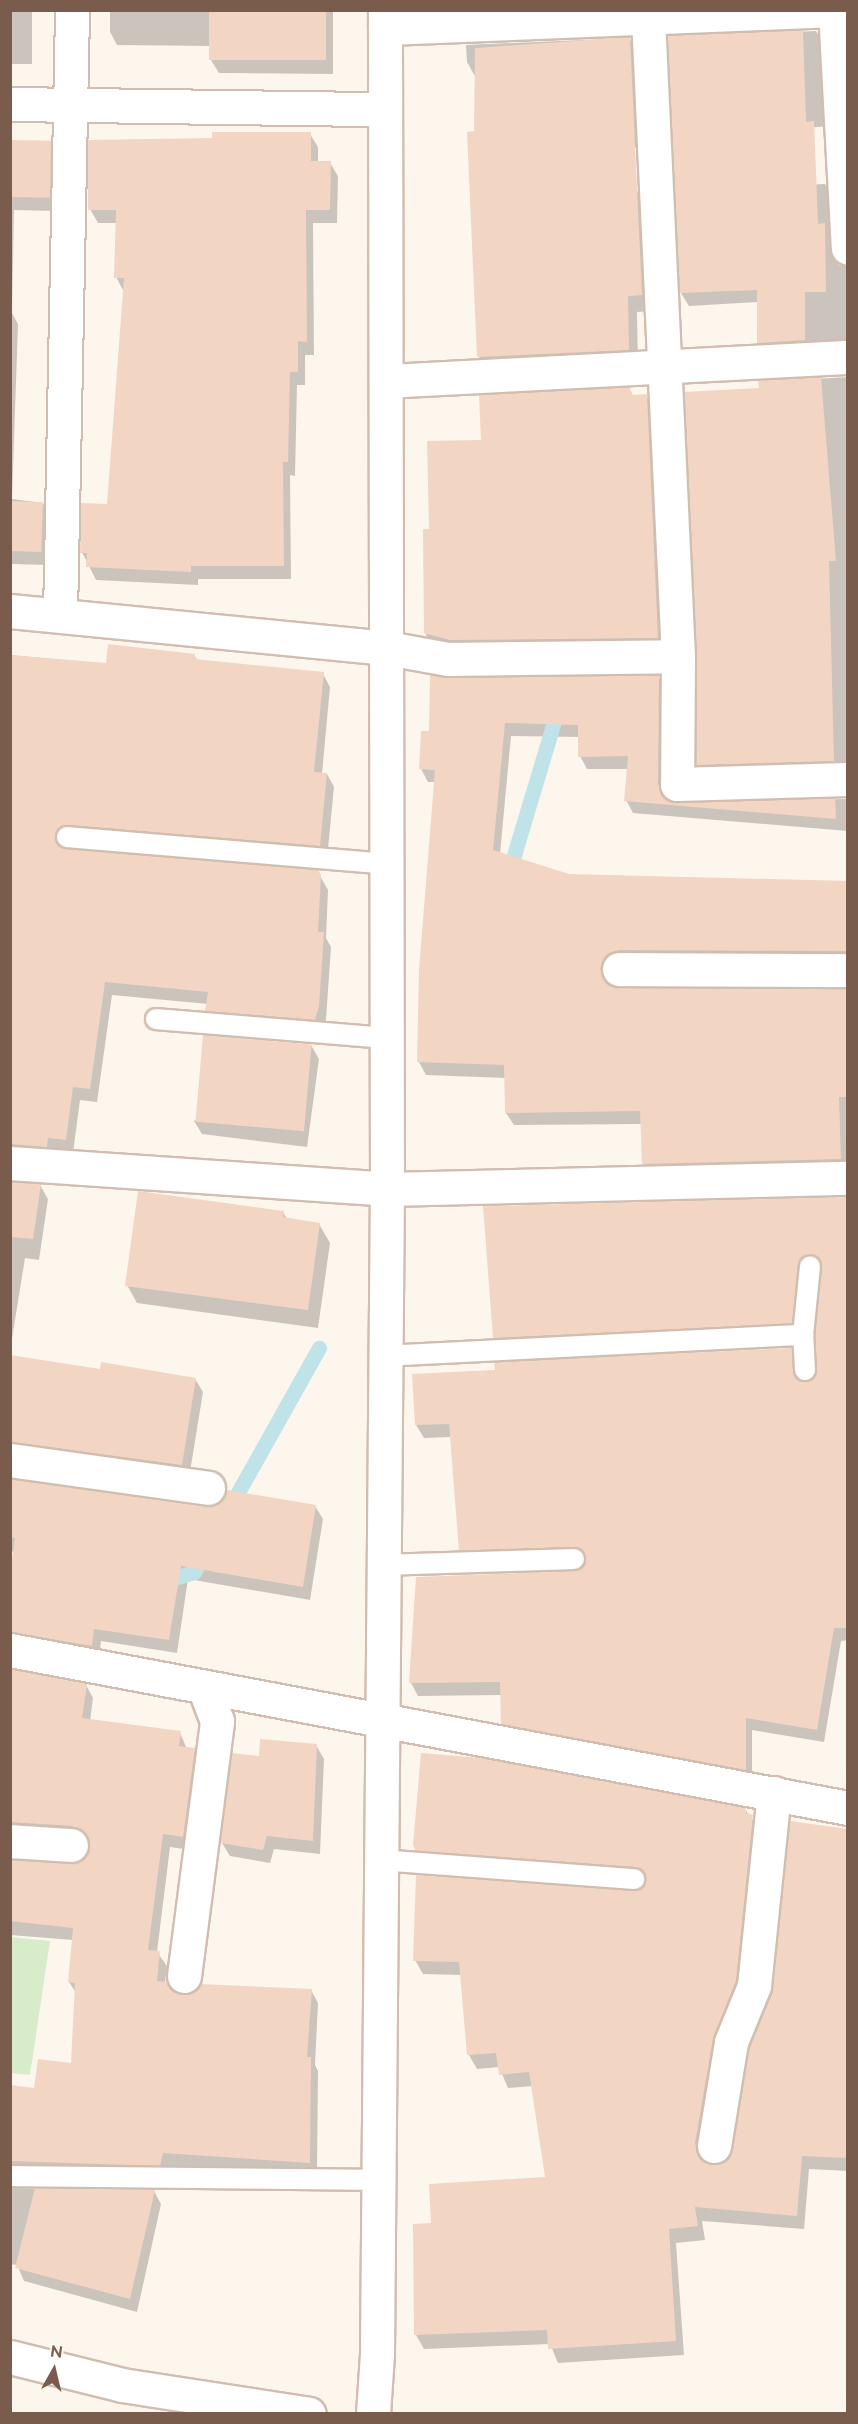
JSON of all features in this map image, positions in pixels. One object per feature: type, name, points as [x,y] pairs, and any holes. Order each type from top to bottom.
[{"type":"street","points":[[60,615],[72,10]]},
{"type":"street","points":[[373,2414],[377,2353],[383,1356],[387,1189],[385,19],[515,23],[648,14],[825,10]]},
{"type":"street","points":[[835,10],[848,248]]},
{"type":"street","points":[[648,14],[678,656],[677,784],[848,779]]},
{"type":"street","points":[[10,104],[385,109]]},
{"type":"street","points":[[386,381],[848,357]]},
{"type":"street","points":[[10,611],[387,648],[448,659],[678,656]]},
{"type":"street","points":[[619,969],[848,970]]},
{"type":"street","points":[[10,1163],[387,1189],[848,1178]]},
{"type":"street","points":[[10,1460],[208,1488]]},
{"type":"street","points":[[10,1650],[381,1718],[848,1808]]},
{"type":"street","points":[[184,1976],[217,1721],[204,1687]]},
{"type":"street","points":[[714,2146],[730,2042],[754,1986],[774,1793]]},
{"type":"street","points":[[10,1841],[71,1845]]},
{"type":"street","points":[[10,2357],[122,2385],[309,2414]]},
{"type":"lane","points":[[66,837],[386,864]]},
{"type":"lane","points":[[156,1019],[385,1038]]},
{"type":"lane","points":[[805,1370],[803,1335],[810,1266]]},
{"type":"lane","points":[[383,1356],[803,1335]]},
{"type":"lane","points":[[382,1565],[574,1559]]},
{"type":"lane","points":[[380,1860],[634,1879]]},
{"type":"lane","points":[[13,2176],[378,2180]]},
{"type":"green space","points":[[11,1937],[50,1941],[30,2075],[11,2073]]},
{"type":"building","points":[[209,10],[326,10],[326,60],[209,60]]},
{"type":"building","points":[[803,30],[806,122],[814,121],[818,224],[825,223],[826,292],[805,292],[805,340],[757,343],[757,290],[680,293],[668,35]]},
{"type":"building","points":[[630,37],[642,295],[628,296],[629,350],[477,357],[467,132],[474,131],[475,48]]},
{"type":"building","points":[[212,132],[311,132],[311,161],[331,161],[330,210],[306,210],[307,342],[298,341],[298,372],[290,372],[288,462],[283,462],[284,566],[191,566],[191,572],[86,567],[87,553],[80,553],[81,503],[107,504],[124,278],[114,278],[116,210],[88,210],[88,140],[212,138]]},
{"type":"building","points":[[10,140],[51,141],[50,198],[10,197]]},
{"type":"building","points":[[821,377],[836,561],[829,561],[834,761],[696,765],[697,655],[684,392],[759,388],[758,380]]},
{"type":"building","points":[[629,387],[633,395],[647,394],[658,638],[450,640],[424,633],[423,529],[429,529],[427,441],[481,440],[479,395]]},
{"type":"building","points":[[10,501],[43,502],[41,552],[10,551]]},
{"type":"building","points":[[108,644],[195,654],[195,659],[324,672],[314,772],[327,773],[320,846],[68,825],[58,830],[55,837],[60,846],[66,849],[318,870],[321,875],[318,932],[324,932],[319,1006],[315,1020],[205,1011],[208,992],[105,982],[90,1089],[73,1087],[66,1140],[48,1138],[47,1147],[10,1144],[10,655],[106,663]]},
{"type":"building","points":[[430,675],[659,675],[658,784],[667,800],[835,798],[836,819],[624,801],[628,756],[578,757],[578,725],[505,723],[493,850],[569,874],[848,881],[848,951],[619,950],[609,953],[600,968],[603,979],[619,988],[848,989],[848,1097],[839,1097],[841,1159],[642,1164],[640,1111],[505,1113],[504,1065],[417,1062],[419,970],[435,770],[419,769],[421,731],[429,731]]},
{"type":"building","points":[[203,1035],[312,1044],[304,1131],[195,1122]]},
{"type":"building","points":[[10,1182],[41,1184],[33,1239],[10,1237]]},
{"type":"building","points":[[138,1191],[284,1211],[283,1217],[320,1223],[308,1310],[125,1286]]},
{"type":"building","points":[[848,1197],[848,1628],[834,1628],[817,1730],[746,1718],[746,1770],[501,1724],[500,1682],[409,1683],[416,1577],[574,1571],[581,1569],[586,1559],[584,1552],[574,1547],[459,1551],[449,1424],[415,1425],[412,1374],[495,1370],[494,1362],[792,1348],[793,1371],[799,1380],[811,1380],[817,1370],[815,1335],[822,1267],[817,1257],[811,1254],[798,1264],[792,1324],[493,1338],[483,1206]]},
{"type":"building","points":[[10,1355],[100,1369],[101,1362],[196,1378],[182,1465],[10,1442]]},
{"type":"building","points":[[10,1479],[205,1507],[222,1500],[227,1490],[316,1505],[303,1587],[181,1566],[169,1640],[94,1629],[92,1646],[10,1632],[10,1573],[15,1538],[10,1537]]},
{"type":"building","points":[[10,1669],[87,1684],[82,1718],[181,1731],[179,1746],[195,1748],[183,1837],[163,1834],[148,1950],[160,1951],[157,1981],[166,1982],[172,1990],[182,1995],[192,1993],[200,1984],[312,1989],[307,2057],[311,2057],[310,2163],[163,2153],[160,2166],[10,2161],[10,2085],[34,2088],[38,2059],[71,2063],[75,1983],[68,1982],[73,1928],[10,1921],[10,1860],[70,1864],[86,1856],[90,1846],[87,1836],[73,1826],[10,1822]]},
{"type":"building","points":[[260,1739],[317,1744],[313,1841],[267,1836],[263,1850],[220,1843],[232,1753],[259,1756]]},
{"type":"building","points":[[421,1753],[482,1758],[746,1808],[746,1813],[753,1815],[736,1981],[713,2039],[695,2143],[697,2153],[710,2164],[721,2163],[732,2150],[749,2047],[773,1988],[790,1821],[848,1829],[848,2158],[802,2156],[797,2216],[695,2207],[698,2226],[669,2229],[676,2341],[548,2349],[547,2330],[414,2335],[413,2224],[431,2223],[429,2184],[545,2177],[529,2072],[499,2075],[496,2053],[467,2055],[459,1962],[413,1961],[416,1875],[633,1891],[644,1886],[646,1879],[641,1869],[635,1867],[416,1851],[413,1845]]},
{"type":"building","points":[[35,2188],[155,2190],[130,2299],[15,2268]]},
{"type":"waterway","points":[[508,875],[559,705]]},
{"type":"waterway","points":[[228,1510],[319,1348]]},
{"type":"waterway","points":[[161,1582],[194,1572],[205,1552]]}]
